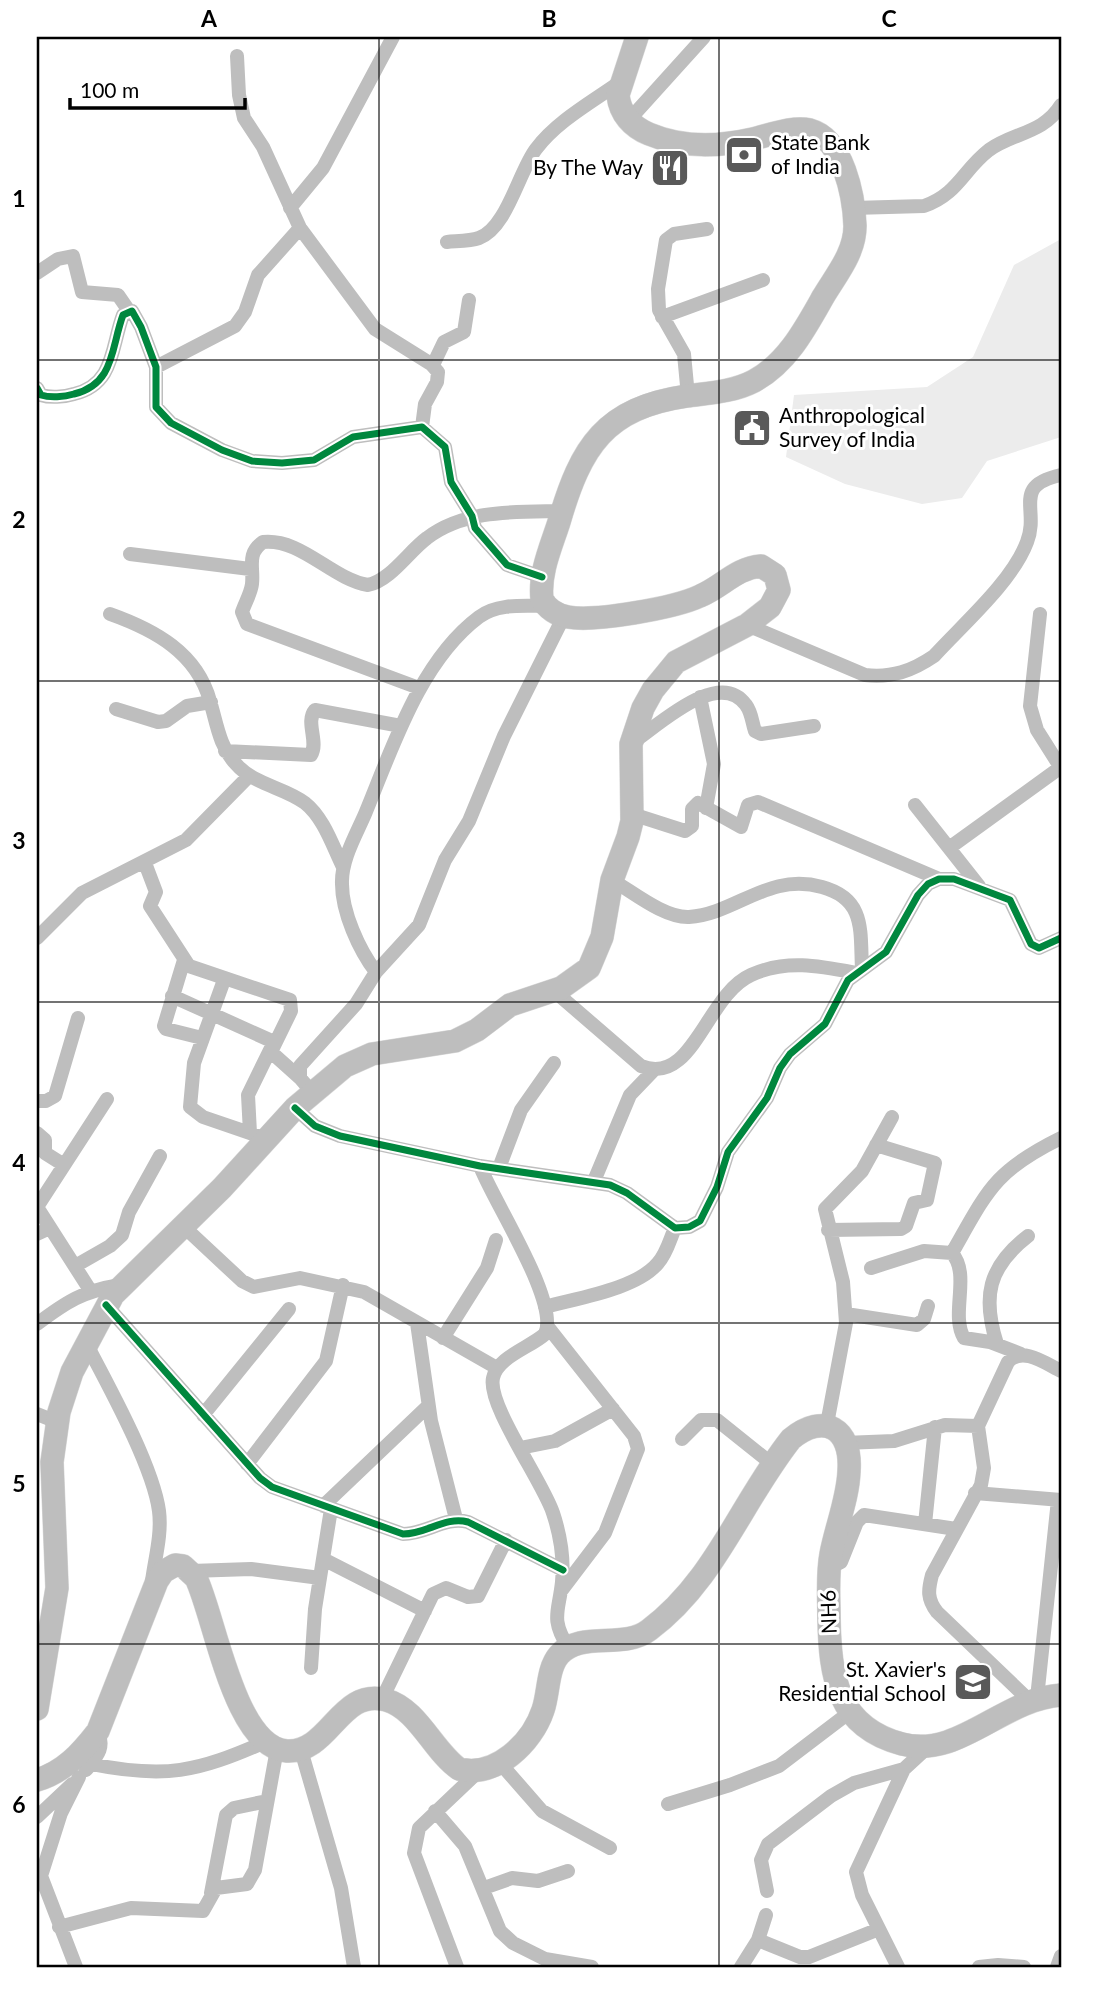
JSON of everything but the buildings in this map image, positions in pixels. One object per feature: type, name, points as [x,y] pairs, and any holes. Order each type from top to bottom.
[{"type":"highway","points":[[37,1709],[44,1631],[58,1562],[45,1483],[47,1418],[65,1389],[86,1343],[98,1297],[120,1285],[222,1188],[259,1136],[295,1108],[306,1085],[359,1058],[455,1041],[477,1030],[510,1004],[574,981],[594,961],[612,880],[628,837],[632,814],[631,744],[643,708],[664,675],[684,658],[747,625],[777,599],[778,581],[769,569],[761,566],[739,572],[712,590],[681,603],[592,617],[555,611],[542,599],[542,577],[562,511],[587,453],[608,425],[639,406],[716,393],[750,383],[775,366],[788,353],[849,254],[854,239],[853,208],[834,149],[824,138],[811,131],[796,130],[709,145],[657,137],[629,120],[619,103],[620,82],[637,37]]},
{"type":"highway","points":[[37,1780],[61,1770],[83,1751],[98,1731],[157,1581],[170,1567],[183,1566],[191,1571],[202,1589],[235,1692],[271,1746],[301,1750],[313,1743],[349,1707],[363,1700],[382,1699],[402,1708],[450,1763],[459,1769],[490,1767],[516,1751],[537,1725],[547,1698],[556,1658],[568,1647],[634,1639],[665,1617],[709,1568],[772,1464],[791,1438],[812,1424],[827,1424],[833,1427],[844,1443]]},
{"type":"highway","name":"NH6","points":[[844,1443],[849,1461],[847,1487],[829,1568],[832,1669],[839,1694],[850,1712]]},
{"type":"highway","points":[[850,1712],[893,1741],[929,1746],[958,1738],[1033,1699],[1061,1695]]},
{"type":"street","points":[[290,208],[323,169],[393,37]]},
{"type":"street","points":[[629,120],[705,37]]},
{"type":"street","points":[[237,56],[241,109],[263,147],[300,228],[375,329],[433,365],[438,377],[425,404],[422,427]]},
{"type":"street","points":[[447,242],[480,238],[491,229],[510,201],[536,148],[554,130],[620,82]]},
{"type":"street","points":[[853,208],[924,206],[934,202],[954,190],[989,150],[1045,125],[1061,106]]},
{"type":"street","points":[[156,367],[216,336],[242,318],[258,275],[300,228]]},
{"type":"street","points":[[688,396],[684,354],[673,331],[662,317],[657,301],[666,240],[674,234],[707,229]]},
{"type":"street","points":[[37,273],[58,259],[73,256],[82,292],[90,295],[118,295],[141,327],[156,367],[155,400],[160,414],[222,450],[252,461],[282,463],[314,460],[353,437],[422,427],[445,447],[451,482],[472,516],[475,528],[507,565],[542,577]]},
{"type":"street","points":[[662,317],[763,280]]},
{"type":"street","points":[[433,365],[444,342],[464,332],[469,300]]},
{"type":"street","points":[[39,395],[83,392],[104,376],[113,357],[121,319],[129,311]]},
{"type":"street","points":[[747,625],[865,675],[883,677],[920,665],[934,656],[1013,566],[1028,540],[1031,491],[1037,483],[1061,475]]},
{"type":"street","points":[[419,688],[247,624],[242,611],[252,588],[250,569],[255,550],[263,542],[288,546],[361,584],[375,583],[429,535],[472,516],[562,511]]},
{"type":"street","points":[[130,554],[250,569]]},
{"type":"street","points":[[306,1085],[300,1066],[305,1058],[356,1003],[376,972],[408,941],[419,925],[436,879],[469,821],[555,611],[508,607],[479,617],[434,666],[419,688],[343,867],[344,904],[367,961],[376,972]]},
{"type":"street","points":[[110,614],[163,639],[193,662],[211,702],[225,751],[249,776],[309,806],[317,816],[343,867]]},
{"type":"street","points":[[949,848],[1059,761],[1037,730],[1030,706],[1040,614]]},
{"type":"street","points":[[631,744],[700,697],[716,691],[734,694],[747,706],[755,731],[761,734],[814,726]]},
{"type":"street","points":[[700,697],[714,764],[706,807]]},
{"type":"street","points":[[116,709],[158,722],[166,721],[187,706],[211,702]]},
{"type":"street","points":[[225,751],[311,755],[314,748],[311,717],[315,710],[401,726]]},
{"type":"street","points":[[37,938],[82,892],[145,863],[186,840],[249,776]]},
{"type":"street","points":[[632,814],[685,831],[692,826],[694,804],[706,807],[741,827],[748,805],[758,802],[939,878],[980,887],[1010,900],[1031,944],[1038,948],[1061,938]]},
{"type":"street","points":[[915,804],[980,887]]},
{"type":"street","points":[[145,863],[156,892],[150,906],[184,960],[196,971],[290,1000],[291,1011],[248,1095],[259,1136]]},
{"type":"street","points":[[295,1108],[316,1126],[340,1136],[480,1166],[594,1181],[627,1193],[675,1228],[689,1227],[700,1221],[717,1187],[728,1152],[767,1098],[780,1068],[790,1054],[825,1024],[848,981],[887,952],[918,895],[928,884],[939,878]]},
{"type":"street","points":[[612,880],[667,911],[688,917],[788,884],[811,884],[831,889],[847,897],[855,908],[860,924],[859,971]]},
{"type":"street","points":[[184,960],[163,1021],[166,1029],[202,1038]]},
{"type":"street","points":[[594,1181],[630,1095],[653,1071],[666,1068],[682,1059],[716,1006],[735,985],[750,975],[768,969],[808,964],[859,971]]},
{"type":"street","points":[[224,980],[194,1062],[190,1107],[196,1114],[259,1136]]},
{"type":"street","points":[[554,990],[641,1066],[653,1071]]},
{"type":"street","points":[[172,996],[273,1044]]},
{"type":"street","points":[[37,1101],[51,1100],[55,1096],[78,1018]]},
{"type":"street","points":[[273,1044],[274,1057],[306,1085]]},
{"type":"street","points":[[499,1168],[522,1110],[554,1063]]},
{"type":"street","points":[[107,1099],[37,1207],[44,1231],[98,1297],[247,1464],[272,1486],[403,1534],[423,1532],[456,1519],[479,1526],[562,1570]]},
{"type":"street","points":[[827,1424],[833,1378],[846,1336],[846,1314],[843,1282],[828,1230],[825,1209],[853,1182],[892,1117]]},
{"type":"street","points":[[37,1133],[45,1140],[45,1153],[64,1166]]},
{"type":"street","points":[[952,1253],[991,1185],[1032,1152],[1061,1138]]},
{"type":"street","points":[[828,1230],[901,1228],[906,1226],[914,1203],[927,1200],[934,1163],[876,1145]]},
{"type":"street","points":[[75,1266],[110,1247],[122,1236],[129,1212],[160,1157]]},
{"type":"street","points":[[480,1166],[526,1256],[545,1307],[548,1327],[634,1436],[638,1450],[605,1533],[560,1592]]},
{"type":"street","points":[[182,1225],[242,1281],[254,1287],[299,1278],[343,1285],[380,1300],[417,1324],[497,1368]]},
{"type":"street","points":[[545,1307],[625,1284],[648,1273],[663,1257],[675,1228]]},
{"type":"street","points":[[997,1344],[988,1307],[992,1278],[1002,1261],[1028,1236]]},
{"type":"street","points":[[443,1338],[487,1268],[496,1240]]},
{"type":"street","points":[[871,1268],[924,1251],[952,1253]]},
{"type":"street","points":[[952,1253],[958,1266],[961,1334],[968,1340],[997,1344],[1061,1371]]},
{"type":"street","points":[[247,1464],[326,1360],[343,1285]]},
{"type":"street","points":[[37,1324],[63,1304],[98,1297]]},
{"type":"street","points":[[846,1314],[917,1325],[925,1319],[928,1306]]},
{"type":"street","points":[[203,1415],[289,1309]]},
{"type":"street","points":[[417,1324],[429,1406],[456,1519]]},
{"type":"street","points":[[548,1327],[537,1341],[497,1368],[492,1379],[494,1390],[520,1448],[552,1510],[562,1570],[555,1617],[568,1647]]},
{"type":"street","points":[[86,1343],[147,1471],[159,1510],[160,1528],[150,1598]]},
{"type":"street","points":[[1021,1354],[1014,1355],[1008,1362],[978,1426],[984,1477],[932,1575],[928,1590],[931,1604],[1033,1699]]},
{"type":"street","points":[[310,1668],[327,1507],[429,1406]]},
{"type":"street","points":[[520,1448],[555,1441],[613,1409]]},
{"type":"street","points":[[682,1438],[701,1420],[716,1420],[772,1464]]},
{"type":"street","points":[[844,1443],[894,1441],[955,1423],[978,1426]]},
{"type":"street","points":[[925,1524],[935,1427]]},
{"type":"street","points":[[975,1493],[1060,1500],[1033,1699]]},
{"type":"street","points":[[829,1568],[841,1562],[857,1522],[864,1515],[956,1529]]},
{"type":"street","points":[[382,1699],[433,1594],[441,1588],[468,1597],[478,1596],[506,1540]]},
{"type":"street","points":[[323,1559],[425,1611]]},
{"type":"street","points":[[191,1571],[251,1569],[320,1578]]},
{"type":"street","points":[[668,1804],[779,1766],[850,1712]]},
{"type":"street","points":[[37,1817],[91,1764],[102,1746],[98,1731]]},
{"type":"street","points":[[91,1764],[155,1773],[179,1772],[271,1746],[267,1801],[251,1881],[247,1885],[216,1888],[211,1892]]},
{"type":"street","points":[[898,1967],[862,1895],[856,1872],[904,1769],[929,1746]]},
{"type":"street","points":[[301,1750],[341,1888],[354,1967]]},
{"type":"street","points":[[457,1967],[414,1853],[419,1828],[435,1811],[490,1767],[542,1811],[610,1848]]},
{"type":"street","points":[[767,1891],[761,1860],[768,1844],[831,1796],[854,1783],[904,1769]]},
{"type":"street","points":[[76,1967],[41,1876],[61,1813],[79,1777]]},
{"type":"street","points":[[59,1927],[131,1908],[203,1910],[211,1892],[226,1815],[234,1808],[267,1801]]},
{"type":"street","points":[[435,1811],[458,1834],[484,1888],[500,1931],[513,1943],[545,1959],[592,1967]]},
{"type":"street","points":[[484,1888],[512,1878],[538,1881],[568,1871]]},
{"type":"street","points":[[741,1967],[758,1940],[766,1915]]},
{"type":"street","points":[[758,1940],[800,1957],[809,1957],[879,1929]]},
{"type":"street","points":[[1056,1967],[1061,1956]]},
{"type":"street","points":[[979,1967],[1024,1967]]},
{"type":"shaded area","points":[[1061,239],[1061,437],[987,461],[962,498],[922,504],[845,484],[786,457],[794,395],[927,387],[973,357],[1014,265]]},
{"type":"cycle path","points":[[37,388],[41,395],[62,396],[87,389],[97,382],[109,363],[123,315],[132,311],[156,367],[156,407],[171,423],[222,450],[252,461],[282,463],[314,460],[353,437],[422,427],[445,447],[451,482],[472,516],[475,528],[507,565],[542,577]]},
{"type":"cycle path","points":[[295,1108],[315,1126],[340,1136],[480,1166],[610,1185],[627,1193],[675,1228],[689,1227],[700,1221],[717,1187],[728,1152],[767,1098],[780,1068],[790,1054],[825,1024],[848,980],[886,952],[918,895],[928,884],[939,879],[954,879],[1010,900],[1031,944],[1039,948],[1061,938]]},
{"type":"cycle path","points":[[106,1305],[260,1478],[272,1487],[403,1534],[452,1521],[468,1522],[563,1570]]},
{"type":"place","name":"State Bank of India","points":[[744,155]]},
{"type":"place","name":"By The Way","points":[[670,168]]},
{"type":"place","name":"Anthropological Survey of India","points":[[752,428]]},
{"type":"place","name":"St. Xavier's Residential School","points":[[973,1682]]}]
